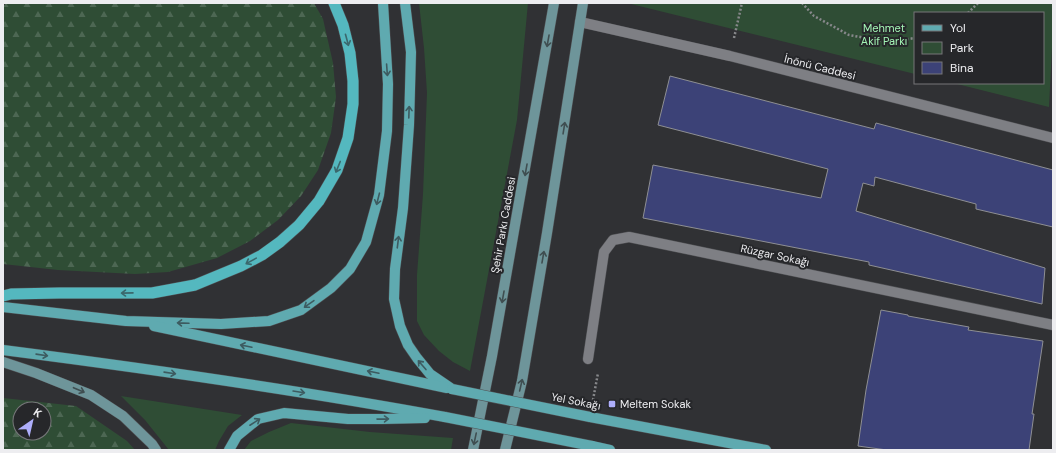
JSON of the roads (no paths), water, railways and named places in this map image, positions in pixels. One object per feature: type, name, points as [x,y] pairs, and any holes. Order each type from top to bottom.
[{"type":"highway","points":[[3,296],[11,294],[59,293],[152,293],[195,285],[241,266],[262,255],[299,226],[319,201],[337,170],[348,138],[353,104],[353,81],[350,53],[343,25],[334,3]]},
{"type":"main road","points":[[3,307],[126,321],[221,324],[270,321],[301,310],[332,288],[350,269],[366,242],[379,196],[387,131],[388,84],[382,3]]},
{"type":"main road","points":[[405,3],[411,52],[409,111],[402,208],[395,269],[394,299],[400,326],[408,345],[430,374],[452,389]]},
{"type":"main road","name":"Şehir Parkı Caddesi","points":[[473,450],[492,356],[554,3]]},
{"type":"main road","points":[[505,450],[522,381],[548,233],[583,3]]},
{"type":"main road","name":"Yel Sokağı","points":[[126,321],[452,389],[766,450]]},
{"type":"main road","points":[[3,350],[264,386],[370,403],[610,450]]},
{"type":"main road","points":[[3,362],[92,395],[123,416],[152,444],[156,450]]},
{"type":"main road","points":[[229,450],[237,436],[258,419],[284,413],[355,419],[445,417]]},
{"type":"street","name":"İnönü Caddesi","points":[[580,22],[730,56],[1053,138]]},
{"type":"street","name":"Rüzgar Sokağı","points":[[588,359],[604,252],[613,240],[629,236],[1053,325]]},
{"type":"place","name":"Meltem Sokak","points":[[612,404]]},
{"type":"park label","name":"Mehmet Akif Parkı","points":[[884,34]]}]
